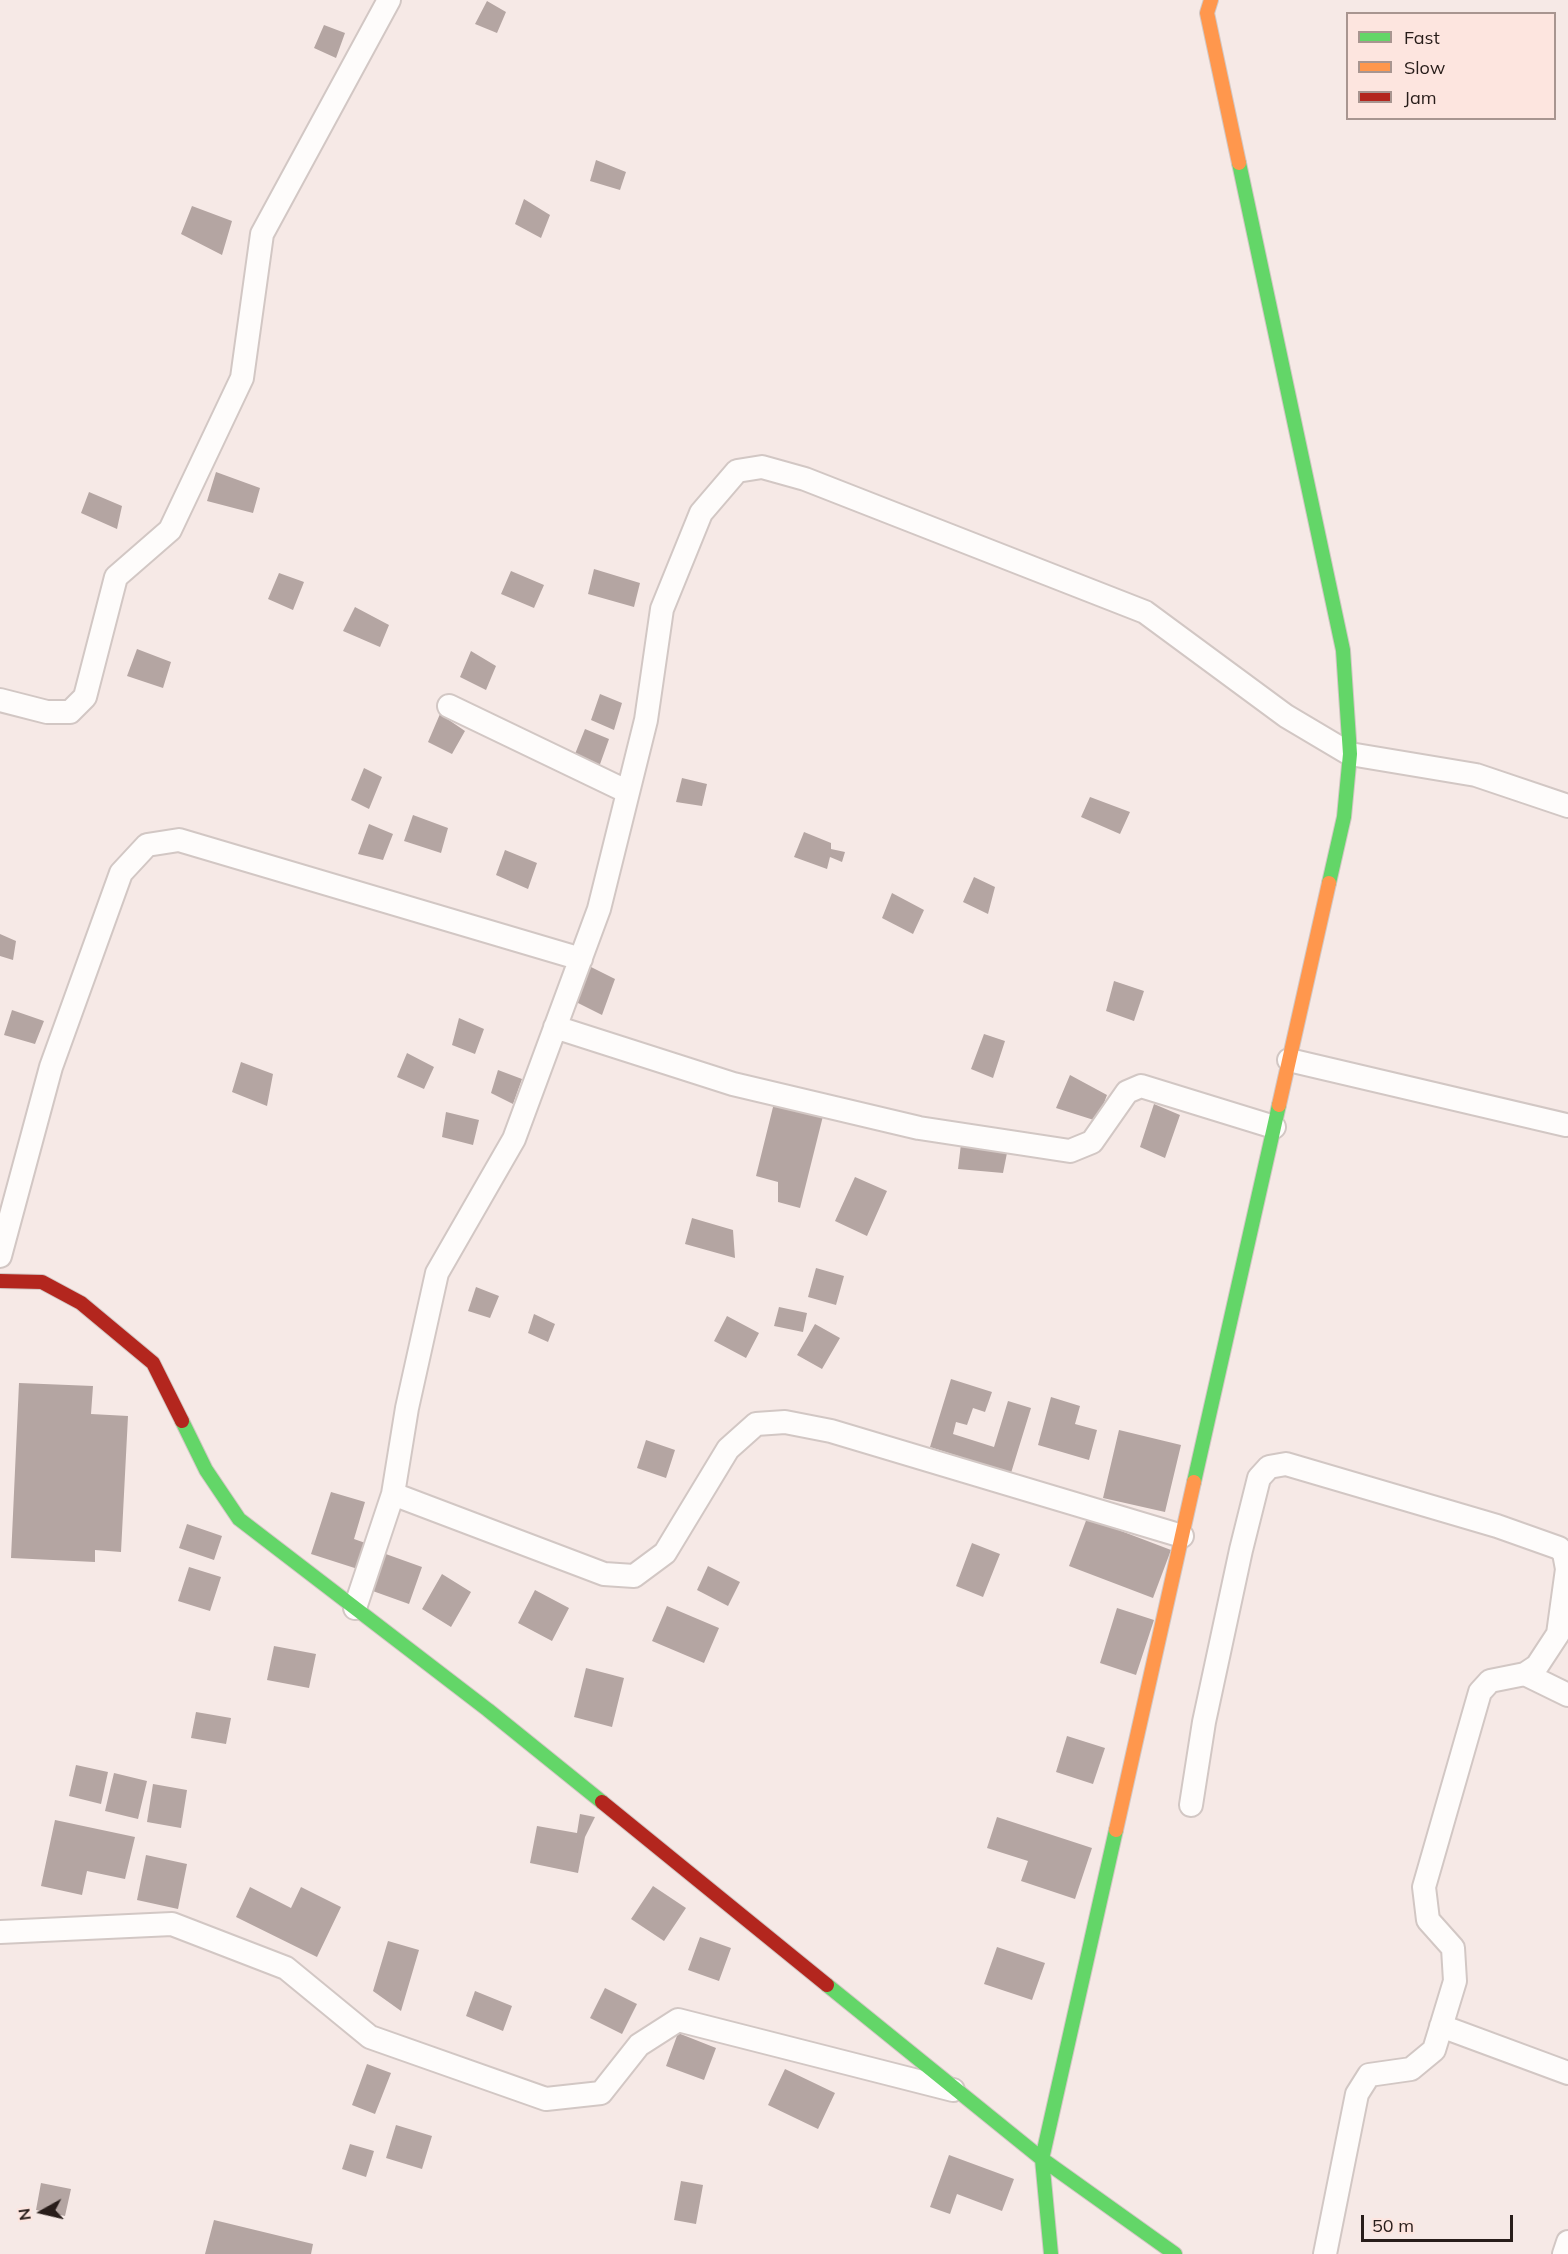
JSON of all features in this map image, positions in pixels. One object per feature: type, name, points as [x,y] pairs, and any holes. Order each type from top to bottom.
[{"type":"street","points":[[0,700],[47,712],[70,712],[85,697],[116,577],[170,530],[242,378],[262,234],[389,0]]},
{"type":"street","points":[[1051,2254],[1042,2159],[1344,817],[1350,754],[1343,650],[1207,14],[1211,0]]},
{"type":"street","points":[[355,1608],[393,1494],[406,1408],[437,1273],[514,1139],[599,909],[646,720],[662,609],[701,513],[737,471],[762,466],[805,479],[1145,612],[1286,716],[1350,754],[1476,775],[1568,806]]},
{"type":"street","points":[[449,705],[628,792]]},
{"type":"street","points":[[0,1256],[51,1067],[121,873],[147,845],[179,840],[581,959]]},
{"type":"street","points":[[555,1027],[733,1084],[919,1128],[1070,1151],[1092,1142],[1127,1092],[1141,1086],[1274,1127]]},
{"type":"street","points":[[1289,1060],[1566,1125]]},
{"type":"street","points":[[0,1281],[42,1282],[81,1303],[153,1364],[207,1470],[223,1498],[239,1519],[488,1710],[1042,2159],[1175,2254]]},
{"type":"street","points":[[393,1494],[604,1574],[634,1576],[665,1553],[728,1449],[756,1424],[785,1422],[831,1431],[1182,1536]]},
{"type":"street","points":[[1191,1805],[1204,1722],[1241,1550],[1259,1478],[1269,1467],[1286,1464],[1497,1526],[1559,1548],[1564,1553],[1567,1569],[1558,1634],[1537,1666],[1525,1674],[1490,1681],[1480,1692],[1424,1887],[1428,1920],[1453,1948],[1455,1981],[1434,2050],[1411,2069],[1369,2075],[1357,2094],[1324,2254]]},
{"type":"street","points":[[1525,1674],[1568,1695]]},
{"type":"street","points":[[0,1932],[172,1924],[286,1968],[370,2037],[546,2099],[601,2093],[639,2045],[678,2020],[962,2092]]},
{"type":"street","points":[[1441,2026],[1568,2073]]},
{"type":"street","points":[[1564,2254],[1568,2242]]},
{"type":"building","points":[[487,1],[506,12],[497,33],[475,24]]},
{"type":"building","points":[[324,25],[345,33],[336,58],[314,48]]},
{"type":"building","points":[[596,160],[626,172],[620,190],[590,181]]},
{"type":"building","points":[[524,199],[550,215],[541,238],[515,224]]},
{"type":"building","points":[[192,206],[232,221],[222,255],[181,234]]},
{"type":"building","points":[[216,472],[260,488],[253,513],[207,501]]},
{"type":"building","points":[[89,492],[122,506],[117,529],[81,513]]},
{"type":"building","points":[[594,569],[640,583],[634,607],[588,594]]},
{"type":"building","points":[[511,571],[544,585],[534,608],[501,594]]},
{"type":"building","points":[[279,573],[304,582],[293,610],[268,599]]},
{"type":"building","points":[[355,607],[389,625],[380,647],[343,631]]},
{"type":"building","points":[[137,649],[171,662],[163,688],[127,676]]},
{"type":"building","points":[[471,651],[496,666],[486,690],[460,677]]},
{"type":"building","points":[[600,694],[622,703],[614,730],[591,720]]},
{"type":"building","points":[[440,714],[465,731],[452,754],[428,742]]},
{"type":"building","points":[[585,729],[609,739],[599,767],[575,754]]},
{"type":"building","points":[[364,768],[382,777],[369,809],[351,800]]},
{"type":"building","points":[[682,778],[707,784],[702,806],[676,802]]},
{"type":"building","points":[[1090,797],[1130,812],[1120,834],[1081,817]]},
{"type":"building","points":[[413,815],[448,828],[441,853],[404,841]]},
{"type":"building","points":[[369,824],[393,834],[383,860],[358,854]]},
{"type":"building","points":[[804,832],[831,843],[831,849],[845,852],[842,862],[830,857],[827,869],[794,857]]},
{"type":"building","points":[[505,850],[537,863],[528,889],[496,875]]},
{"type":"building","points":[[974,877],[995,887],[988,914],[963,902]]},
{"type":"building","points":[[892,893],[924,910],[913,934],[882,918]]},
{"type":"building","points":[[0,934],[16,941],[13,960],[0,956]]},
{"type":"building","points":[[591,967],[615,979],[602,1015],[576,1002]]},
{"type":"building","points":[[1114,981],[1144,991],[1134,1021],[1106,1011]]},
{"type":"building","points":[[12,1010],[44,1021],[35,1044],[4,1035]]},
{"type":"building","points":[[459,1018],[484,1029],[475,1054],[452,1045]]},
{"type":"building","points":[[984,1034],[1005,1041],[993,1078],[971,1069]]},
{"type":"building","points":[[407,1053],[434,1067],[424,1089],[397,1077]]},
{"type":"building","points":[[241,1062],[273,1074],[267,1106],[232,1092]]},
{"type":"building","points":[[498,1070],[522,1079],[513,1104],[491,1093]]},
{"type":"building","points":[[1070,1075],[1107,1095],[1097,1121],[1056,1108]]},
{"type":"building","points":[[774,1103],[823,1116],[800,1208],[778,1202],[778,1182],[756,1176]]},
{"type":"building","points":[[1154,1104],[1180,1115],[1165,1158],[1140,1147]]},
{"type":"building","points":[[446,1112],[479,1120],[473,1145],[442,1137]]},
{"type":"building","points":[[961,1144],[1008,1148],[1003,1173],[958,1169]]},
{"type":"building","points":[[855,1177],[887,1191],[867,1236],[835,1221]]},
{"type":"building","points":[[692,1218],[733,1230],[735,1258],[685,1244]]},
{"type":"building","points":[[816,1268],[844,1276],[836,1305],[808,1297]]},
{"type":"building","points":[[476,1287],[499,1296],[490,1318],[468,1311]]},
{"type":"building","points":[[779,1307],[807,1313],[803,1332],[774,1326]]},
{"type":"building","points":[[534,1314],[555,1324],[548,1342],[528,1333]]},
{"type":"building","points":[[727,1316],[759,1333],[746,1358],[714,1341]]},
{"type":"building","points":[[815,1324],[840,1338],[822,1369],[797,1355]]},
{"type":"building","points":[[951,1379],[992,1392],[985,1412],[973,1408],[967,1425],[956,1422],[953,1434],[994,1447],[1008,1401],[1031,1408],[1011,1473],[930,1447]]},
{"type":"building","points":[[19,1383],[93,1386],[91,1414],[128,1416],[121,1552],[95,1550],[95,1562],[11,1558]]},
{"type":"building","points":[[1051,1397],[1080,1406],[1075,1424],[1097,1430],[1089,1460],[1038,1445]]},
{"type":"building","points":[[1119,1430],[1181,1445],[1165,1512],[1103,1498]]},
{"type":"building","points":[[646,1440],[675,1450],[666,1478],[637,1468]]},
{"type":"building","points":[[331,1492],[365,1502],[354,1539],[371,1545],[364,1571],[311,1554]]},
{"type":"building","points":[[1087,1518],[1171,1550],[1153,1598],[1069,1566]]},
{"type":"building","points":[[187,1524],[222,1536],[214,1560],[179,1548]]},
{"type":"building","points":[[972,1543],[1000,1554],[983,1597],[956,1586]]},
{"type":"building","points":[[383,1553],[422,1567],[409,1604],[370,1590]]},
{"type":"building","points":[[708,1566],[740,1582],[728,1606],[697,1590]]},
{"type":"building","points":[[189,1567],[221,1577],[210,1611],[178,1601]]},
{"type":"building","points":[[442,1574],[471,1592],[451,1627],[422,1609]]},
{"type":"building","points":[[535,1590],[569,1608],[552,1641],[518,1623]]},
{"type":"building","points":[[667,1606],[719,1628],[704,1663],[652,1641]]},
{"type":"building","points":[[1117,1608],[1154,1620],[1136,1675],[1100,1663]]},
{"type":"building","points":[[274,1646],[316,1654],[309,1688],[267,1680]]},
{"type":"building","points":[[586,1668],[624,1678],[612,1727],[574,1717]]},
{"type":"building","points":[[196,1712],[231,1718],[226,1744],[191,1738]]},
{"type":"building","points":[[1067,1736],[1105,1748],[1093,1784],[1056,1772]]},
{"type":"building","points":[[76,1765],[108,1772],[101,1804],[69,1796]]},
{"type":"building","points":[[114,1773],[147,1781],[138,1819],[105,1811]]},
{"type":"building","points":[[153,1784],[187,1790],[181,1828],[147,1822]]},
{"type":"building","points":[[580,1814],[595,1817],[585,1837],[578,1873],[530,1863],[537,1826],[577,1833]]},
{"type":"building","points":[[997,1817],[1092,1848],[1075,1899],[1021,1881],[1028,1861],[987,1848]]},
{"type":"building","points":[[55,1820],[135,1837],[125,1879],[87,1871],[82,1895],[41,1886]]},
{"type":"building","points":[[146,1855],[187,1864],[178,1909],[137,1900]]},
{"type":"building","points":[[653,1886],[686,1908],[664,1941],[631,1919]]},
{"type":"building","points":[[250,1887],[291,1908],[301,1887],[341,1907],[317,1957],[236,1917]]},
{"type":"building","points":[[700,1937],[731,1948],[719,1981],[688,1970]]},
{"type":"building","points":[[388,1941],[419,1950],[401,2011],[373,1991]]},
{"type":"building","points":[[997,1947],[1045,1963],[1032,2000],[984,1984]]},
{"type":"building","points":[[605,1988],[637,2004],[622,2034],[590,2018]]},
{"type":"building","points":[[475,1991],[512,2006],[503,2031],[466,2016]]},
{"type":"building","points":[[678,2033],[716,2048],[704,2080],[666,2066]]},
{"type":"building","points":[[367,2064],[391,2073],[375,2114],[352,2105]]},
{"type":"building","points":[[785,2069],[835,2093],[818,2129],[768,2105]]},
{"type":"building","points":[[396,2125],[432,2136],[422,2169],[386,2158]]},
{"type":"building","points":[[350,2144],[374,2151],[366,2177],[342,2169]]},
{"type":"building","points":[[949,2155],[1014,2179],[1002,2211],[957,2194],[950,2214],[930,2207]]},
{"type":"building","points":[[681,2181],[703,2185],[696,2224],[674,2220]]},
{"type":"building","points":[[41,2183],[71,2189],[65,2216],[36,2210]]},
{"type":"building","points":[[214,2220],[313,2244],[311,2254],[205,2254]]},
{"type":"traffic: fast","points":[[1239,163],[1343,650],[1350,754],[1344,817],[1329,883]]},
{"type":"traffic: fast","points":[[1194,1482],[1279,1105]]},
{"type":"traffic: fast","points":[[182,1421],[206,1470],[239,1519],[488,1710],[602,1802]]},
{"type":"traffic: fast","points":[[1051,2254],[1042,2159],[1116,1830]]},
{"type":"traffic: fast","points":[[827,1985],[1042,2159],[1175,2254]]},
{"type":"traffic: slow","points":[[1211,0],[1207,13],[1239,163]]},
{"type":"traffic: slow","points":[[1279,1105],[1329,883]]},
{"type":"traffic: slow","points":[[1116,1830],[1194,1482]]},
{"type":"traffic: jam","points":[[0,1281],[42,1282],[81,1303],[153,1363],[182,1421]]},
{"type":"traffic: jam","points":[[602,1802],[827,1985]]}]
